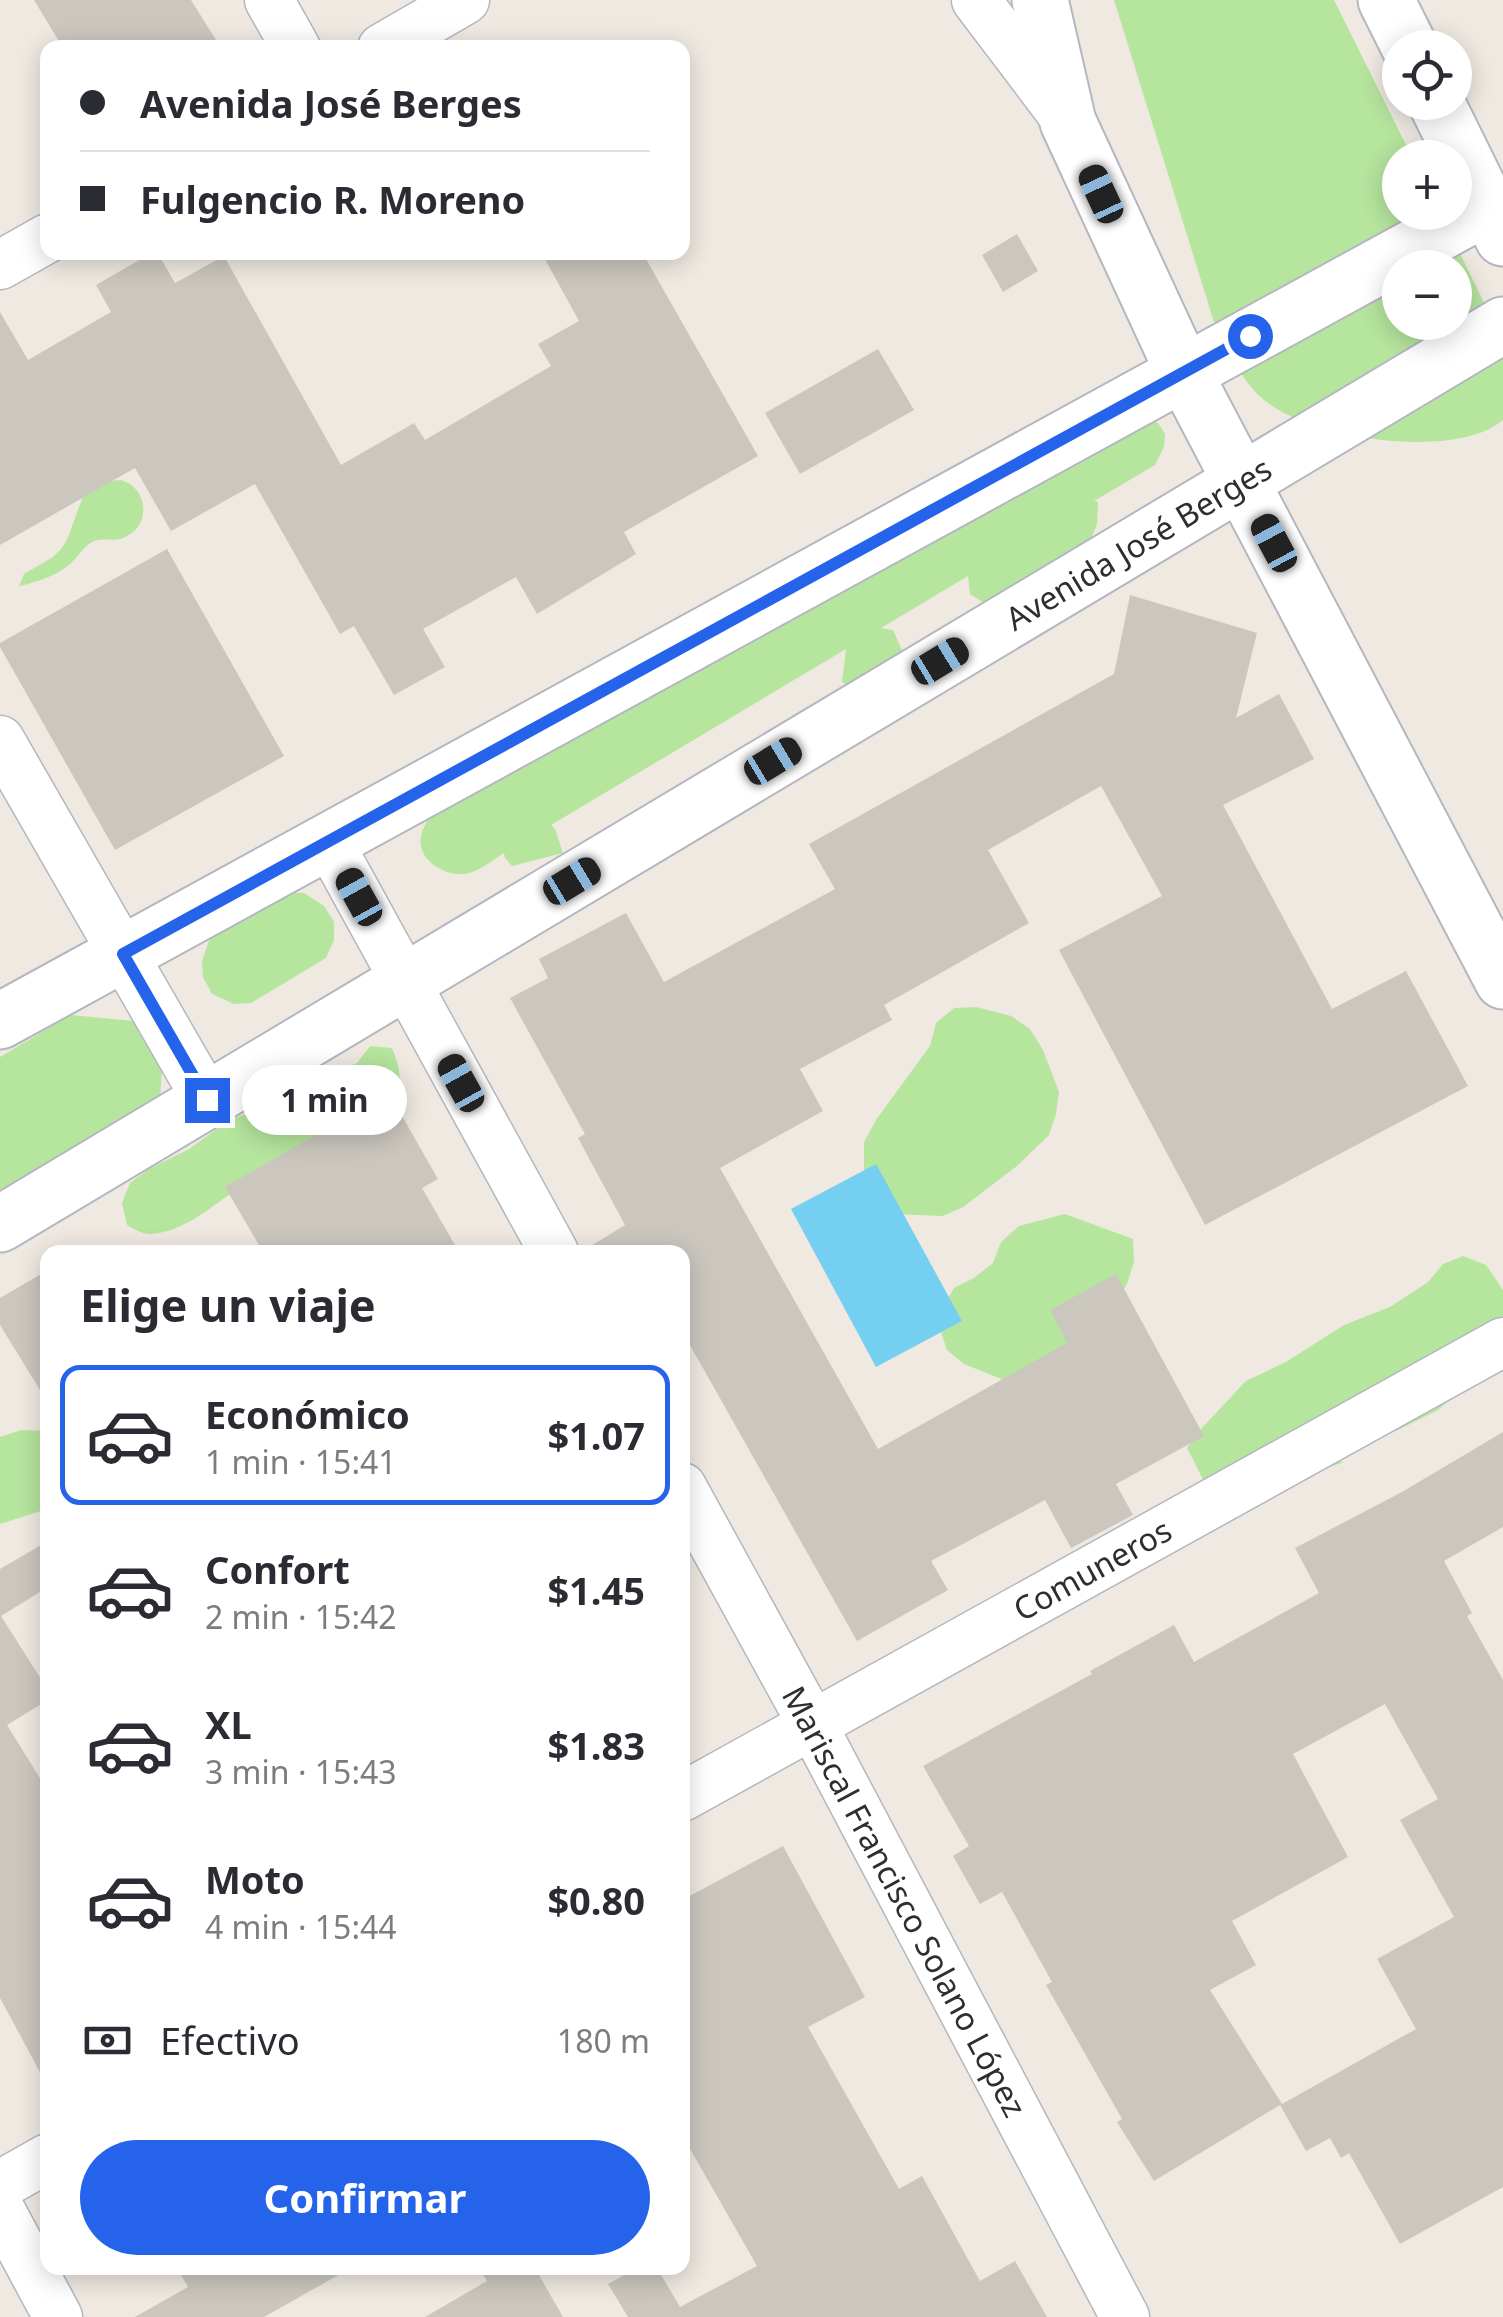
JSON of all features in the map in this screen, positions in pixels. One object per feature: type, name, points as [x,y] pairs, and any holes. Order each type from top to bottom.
[{"type":"main road","points":[[1040,0],[1068,122],[1184,373],[1503,981]]},
{"type":"main road","points":[[1386,0],[1401,30]]},
{"type":"main road","points":[[0,1021],[1184,373],[1495,222],[1445,120]]},
{"type":"main road","name":"Avenida José Berges","points":[[0,1224],[1503,325]]},
{"type":"street","points":[[269,0],[292,40]]},
{"type":"street","points":[[396,40],[465,0]]},
{"type":"street","points":[[976,0],[1068,122]]},
{"type":"street","points":[[0,265],[40,242]]},
{"type":"street","points":[[0,740],[207,1100]]},
{"type":"street","points":[[328,841],[550,1245]]},
{"type":"street","name":"Comuneros","points":[[690,1793],[1503,1342]]},
{"type":"street","name":"Mariscal Francisco Solano López","points":[[690,1503],[812,1724],[1125,2317]]},
{"type":"street","points":[[0,2184],[40,2162]]},
{"type":"street","points":[[0,2209],[58,2317]]},
{"type":"green space","points":[[1114,0],[1334,0],[1382,97],[1382,120],[1394,120],[1404,140],[1382,140],[1382,230],[1448,230],[1458,250],[1382,250],[1382,340],[1472,340],[1472,278],[1503,341],[1503,420],[1481,433],[1452,440],[1382,440],[1346,434],[1313,425],[1263,399],[1235,363],[1214,322]]},
{"type":"green space","points":[[1142,417],[1158,423],[1165,434],[1164,447],[1155,465],[1094,501],[1098,502],[1097,524],[1089,544],[989,606],[970,594],[968,576],[881,628],[893,630],[911,671],[863,694],[842,682],[846,649],[551,825],[563,853],[512,866],[504,853],[463,874],[442,870],[425,856],[421,835],[432,812]]},
{"type":"green space","points":[[120,480],[137,490],[141,499],[142,517],[132,533],[92,542],[59,572],[19,586],[24,574],[61,549],[83,496],[109,481]]},
{"type":"green space","points":[[289,893],[304,893],[324,906],[334,922],[334,940],[326,958],[251,1003],[234,1004],[212,994],[203,977],[202,961],[210,938]]},
{"type":"green space","points":[[976,1007],[1011,1016],[1030,1029],[1043,1050],[1059,1092],[1049,1135],[1017,1166],[963,1207],[943,1216],[897,1214],[864,1187],[864,1142],[930,1046],[936,1023],[954,1008]]},
{"type":"green space","points":[[71,1015],[134,1021],[163,1056],[160,1099],[0,1216],[0,1057]]},
{"type":"green space","points":[[370,1046],[392,1048],[398,1066],[399,1087],[387,1111],[227,1196],[181,1226],[150,1234],[127,1225],[122,1203],[130,1183],[149,1169],[189,1149],[228,1121],[357,1063]]},
{"type":"green space","points":[[1065,1214],[1133,1239],[1134,1262],[1127,1284],[1114,1303],[1047,1370],[1004,1380],[964,1364],[947,1350],[940,1329],[943,1307],[954,1288],[993,1263],[1001,1242],[1019,1226]]},
{"type":"green space","points":[[1463,1256],[1486,1265],[1503,1290],[1503,1358],[1438,1410],[1398,1430],[1312,1460],[1344,1462],[1222,1505],[1207,1487],[1187,1448],[1246,1381],[1286,1362],[1344,1325],[1390,1307],[1428,1282],[1443,1264]]},
{"type":"green space","points":[[21,1430],[40,1431],[40,1511],[0,1524],[0,1437]]},
{"type":"water","points":[[876,1164],[962,1321],[876,1367],[791,1209]]},
{"type":"building","points":[[34,0],[191,0],[216,40],[58,40]]},
{"type":"building","points":[[1017,234],[1038,271],[1003,292],[982,255]]},
{"type":"building","points":[[139,260],[162,260],[175,283],[217,260],[226,260],[341,465],[414,423],[425,440],[551,366],[538,344],[579,321],[545,260],[647,260],[758,456],[624,532],[636,554],[537,614],[516,577],[423,629],[445,667],[394,695],[354,626],[340,634],[255,484],[171,531],[135,468],[0,545],[0,312],[28,360],[111,312],[96,285]]},
{"type":"building","points":[[878,349],[914,410],[800,474],[765,413]]},
{"type":"building","points":[[167,549],[284,756],[115,850],[0,643]]},
{"type":"building","points":[[1130,595],[1257,633],[1236,718],[1279,694],[1314,759],[1223,805],[1332,1009],[1406,971],[1468,1086],[1205,1225],[1059,950],[1162,896],[1101,786],[988,850],[1029,923],[884,1005],[892,1020],[800,1069],[823,1111],[720,1168],[878,1449],[1067,1343],[1050,1310],[1116,1274],[1204,1436],[1116,1484],[1133,1515],[1071,1548],[1045,1500],[931,1561],[948,1590],[857,1641],[690,1345],[690,1245],[592,1245],[625,1225],[578,1138],[585,1134],[510,998],[548,978],[539,959],[626,913],[664,982],[835,889],[809,844],[1114,674]]},
{"type":"building","points":[[389,1093],[438,1179],[422,1188],[455,1245],[259,1245],[225,1187]]},
{"type":"building","points":[[40,1275],[40,1390],[0,1325],[0,1298]]},
{"type":"building","points":[[1503,1432],[1503,1527],[1444,1561],[1472,1613],[1467,1616],[1503,1680],[1503,2187],[1400,2244],[1349,2153],[1341,2158],[1330,2138],[1306,2151],[1280,2105],[1154,2181],[1117,2122],[1122,2119],[1046,1985],[1052,1982],[1002,1892],[980,1904],[953,1856],[969,1846],[923,1766],[1174,1625],[1194,1662],[1319,1593],[1295,1548],[1402,1492]],"holes":[[[1385,1704],[1438,1799],[1400,1820],[1454,1917],[1377,1959],[1416,2029],[1282,2104],[1210,1990],[1256,1965],[1232,1921],[1348,1857],[1293,1754]]]},
{"type":"building","points":[[40,1546],[40,1592],[1,1616],[40,1677],[40,1705],[7,1725],[40,1778],[40,2072],[0,1998],[0,1569]]},
{"type":"building","points":[[783,1846],[865,1997],[808,2027],[899,2189],[922,2176],[980,2281],[1015,2261],[1047,2317],[628,2317],[608,2284],[624,2275],[661,2275],[680,2307],[757,2266],[690,2149],[690,1896]]},
{"type":"building","points":[[181,2275],[339,2275],[264,2317],[135,2317],[188,2287]]},
{"type":"building","points":[[483,2275],[539,2275],[563,2317],[425,2317],[487,2281]]},
{"type":"route","points":[[207,1100],[123,954],[1250,336]]}]
